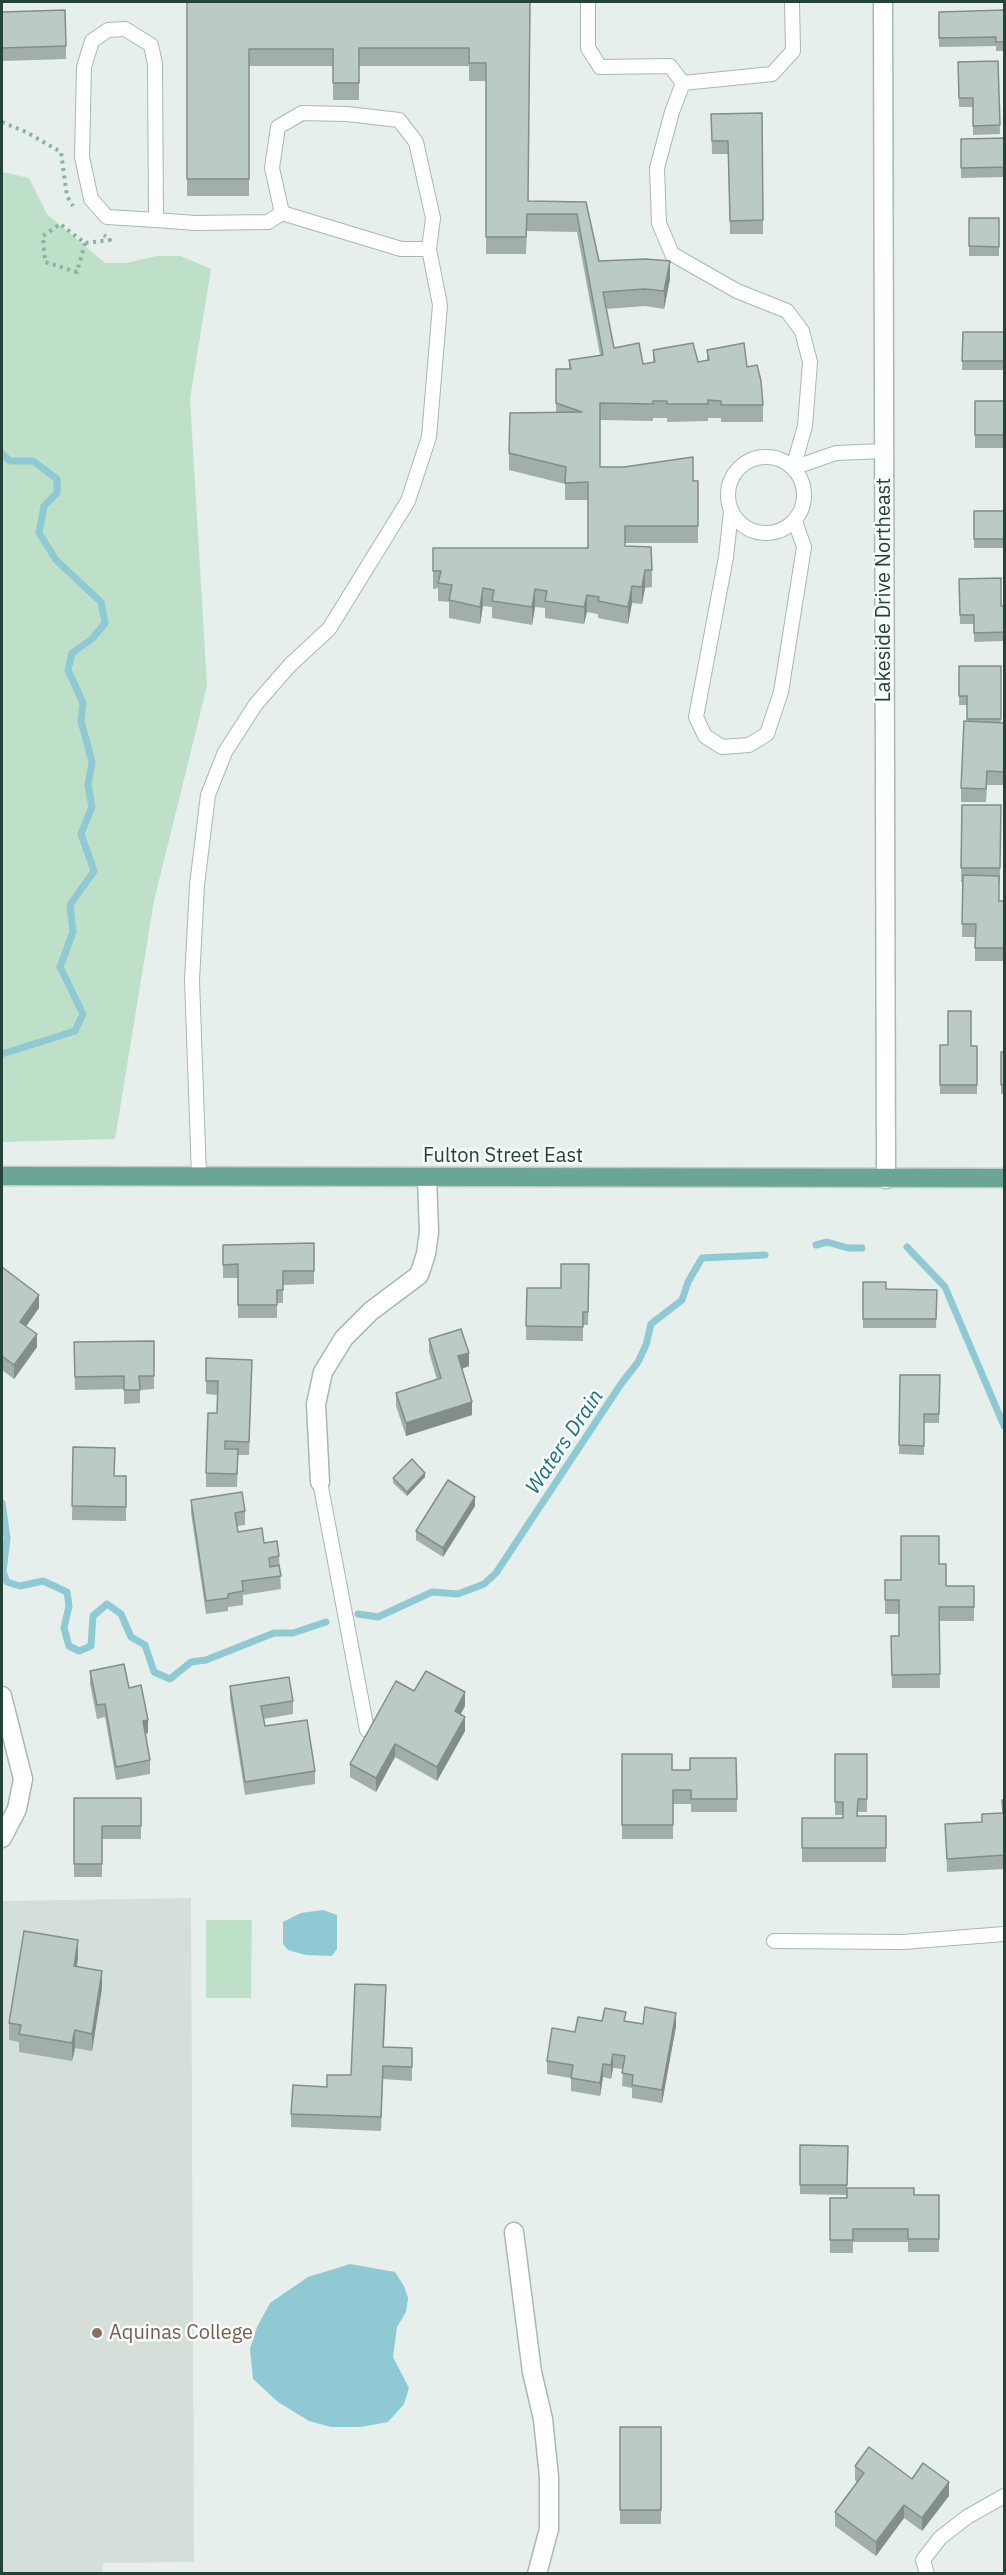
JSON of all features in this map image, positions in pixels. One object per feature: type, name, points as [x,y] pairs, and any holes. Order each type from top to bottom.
[{"type":"main road","name":"Fulton Street East","points":[[2,1176],[1005,1178]]},
{"type":"street","name":"Lakeside Drive Northeast","points":[[883,2],[885,1179]]},
{"type":"street","points":[[320,1482],[316,1404],[323,1372],[344,1338],[371,1311],[419,1275],[426,1254],[429,1232],[427,1178]]},
{"type":"street","points":[[2,1695],[23,1779],[17,1809],[2,1838]]},
{"type":"street","points":[[514,2232],[532,2372],[543,2419],[549,2477],[549,2529],[537,2574]]},
{"type":"lane","points":[[588,2],[588,48],[600,67],[670,66],[683,83]]},
{"type":"lane","points":[[683,83],[772,74],[793,51],[792,2]]},
{"type":"lane","points":[[156,220],[155,64],[151,45],[125,28],[108,30],[92,41],[84,67],[82,157],[91,199],[107,217],[195,224],[268,222],[282,213],[401,249],[429,249]]},
{"type":"lane","points":[[683,83],[672,112],[657,168],[659,223],[672,254],[737,291],[787,311],[802,331],[810,362],[805,426],[793,468]]},
{"type":"lane","points":[[199,1176],[192,980],[197,885],[208,795],[225,752],[256,704],[290,665],[329,630],[408,501],[429,437],[440,305],[429,249],[433,218],[416,142],[399,120],[347,114],[302,113],[278,127],[272,168],[282,213]]},
{"type":"lane","points":[[793,468],[836,453],[884,451]]},
{"type":"lane","points":[[731,512],[738,523],[760,533],[779,531],[795,521],[804,500],[804,488],[793,468],[772,457],[760,457],[743,464],[731,477],[728,489],[731,512],[726,557],[696,717],[705,736],[722,747],[749,745],[767,734],[771,723],[781,692],[804,546],[795,521]]},
{"type":"lane","points":[[320,1482],[366,1730]]},
{"type":"lane","points":[[774,1941],[903,1942],[1005,1934]]},
{"type":"lane","points":[[927,2574],[923,2560],[940,2538],[967,2517],[1005,2496]]},
{"type":"path","points":[[2,122],[26,132],[61,152],[67,196],[78,214]]},
{"type":"path","points":[[85,243],[77,272],[45,262],[42,236],[60,224],[85,243],[110,240],[102,233]]},
{"type":"shaded area","name":"Aquinas College","points":[[191,1898],[194,2562],[103,2563],[102,2573],[2,2573],[2,1901]]},
{"type":"green space","points":[[2,172],[29,178],[47,214],[105,263],[126,263],[156,256],[181,256],[211,269],[190,399],[207,686],[154,901],[115,1139],[2,1142]]},
{"type":"green space","points":[[206,1920],[252,1920],[251,1998],[206,1998]]},
{"type":"water","points":[[323,1910],[337,1915],[337,1949],[332,1956],[306,1955],[288,1950],[283,1944],[283,1922],[301,1913]]},
{"type":"water","points":[[350,2264],[395,2272],[404,2286],[408,2298],[406,2312],[397,2327],[393,2357],[409,2388],[404,2404],[388,2422],[361,2427],[331,2427],[309,2421],[278,2402],[253,2379],[250,2349],[257,2327],[270,2303],[308,2277]]},
{"type":"building","points":[[187,2],[530,2],[528,201],[586,202],[599,261],[646,259],[670,261],[664,291],[645,289],[603,292],[614,348],[639,343],[643,364],[655,362],[653,350],[693,343],[698,362],[709,360],[707,350],[744,343],[747,367],[757,365],[761,381],[763,405],[721,405],[721,401],[708,400],[708,404],[667,404],[667,401],[653,401],[653,404],[600,403],[600,467],[624,467],[693,457],[693,481],[698,481],[698,526],[625,526],[625,546],[651,547],[652,570],[645,570],[642,587],[632,586],[628,607],[598,601],[599,597],[587,595],[584,607],[545,601],[547,591],[535,589],[532,607],[492,601],[494,590],[483,588],[480,607],[449,600],[452,585],[438,583],[441,571],[433,571],[433,548],[588,548],[588,482],[565,483],[566,467],[509,453],[510,413],[582,412],[556,403],[556,369],[571,369],[569,360],[603,355],[577,214],[527,214],[526,237],[486,237],[486,63],[469,63],[469,48],[359,48],[359,83],[333,83],[333,49],[249,49],[249,179],[187,179]]},
{"type":"building","points":[[65,10],[66,46],[2,48],[2,12]]},
{"type":"building","points":[[1005,10],[1005,42],[996,42],[996,37],[939,38],[939,12]]},
{"type":"building","points":[[998,61],[1000,125],[973,126],[973,98],[959,98],[958,62]]},
{"type":"building","points":[[762,113],[763,220],[730,221],[728,141],[712,141],[711,114]]},
{"type":"building","points":[[1005,138],[1005,167],[961,168],[961,139]]},
{"type":"building","points":[[969,218],[999,218],[999,247],[969,246]]},
{"type":"building","points":[[963,332],[1005,332],[1005,361],[962,361]]},
{"type":"building","points":[[975,401],[1005,401],[1005,457],[1004,435],[975,435]]},
{"type":"building","points":[[974,511],[1005,511],[1005,539],[974,539]]},
{"type":"building","points":[[1001,578],[1001,606],[1005,606],[1005,632],[974,633],[974,615],[960,615],[959,579]]},
{"type":"building","points":[[959,666],[1001,666],[1001,719],[967,719],[967,696],[959,696]]},
{"type":"building","points":[[964,721],[1005,723],[1005,772],[987,771],[986,789],[961,788]]},
{"type":"building","points":[[962,805],[1001,805],[1000,868],[961,868]]},
{"type":"building","points":[[963,875],[999,876],[999,901],[1005,901],[1005,948],[975,948],[976,924],[962,924]]},
{"type":"building","points":[[948,1011],[971,1011],[971,1046],[977,1046],[977,1085],[940,1085],[940,1045],[948,1045]]},
{"type":"building","points":[[1001,1052],[1005,1052],[1005,1085],[1001,1085]]},
{"type":"building","points":[[314,1243],[314,1271],[283,1271],[283,1290],[277,1290],[277,1305],[238,1305],[238,1264],[223,1265],[223,1245]]},
{"type":"building","points":[[561,1264],[589,1264],[588,1312],[583,1312],[583,1327],[526,1326],[527,1288],[561,1288]]},
{"type":"building","points":[[2,1267],[39,1295],[20,1322],[37,1334],[14,1365],[2,1356]]},
{"type":"building","points":[[863,1282],[886,1282],[886,1289],[937,1290],[936,1319],[863,1319]]},
{"type":"building","points":[[461,1329],[469,1353],[458,1356],[472,1402],[406,1423],[396,1393],[441,1378],[429,1339]]},
{"type":"building","points":[[154,1341],[154,1376],[139,1376],[140,1390],[124,1390],[124,1376],[75,1377],[74,1342]]},
{"type":"building","points":[[206,1358],[252,1360],[249,1442],[225,1441],[225,1449],[238,1449],[237,1474],[206,1473],[208,1413],[217,1413],[218,1381],[206,1381]]},
{"type":"building","points":[[900,1375],[940,1375],[939,1414],[924,1414],[924,1446],[899,1445]]},
{"type":"building","points":[[73,1447],[115,1448],[114,1476],[126,1476],[126,1507],[72,1506]]},
{"type":"building","points":[[412,1459],[425,1473],[407,1492],[393,1478]]},
{"type":"building","points":[[448,1480],[475,1497],[443,1548],[416,1531]]},
{"type":"building","points":[[242,1492],[245,1511],[235,1513],[238,1532],[262,1528],[264,1543],[277,1541],[279,1556],[269,1558],[270,1567],[279,1565],[281,1576],[242,1581],[243,1591],[228,1594],[228,1598],[206,1601],[191,1500]]},
{"type":"building","points":[[901,1536],[939,1536],[939,1564],[946,1564],[946,1586],[974,1586],[974,1607],[939,1607],[940,1674],[892,1675],[891,1636],[899,1636],[899,1600],[885,1600],[885,1580],[901,1580]]},
{"type":"building","points":[[124,1664],[129,1688],[141,1685],[148,1720],[143,1721],[150,1760],[116,1767],[105,1704],[97,1705],[90,1671]]},
{"type":"building","points":[[426,1671],[465,1692],[455,1711],[465,1717],[437,1767],[395,1744],[376,1778],[350,1764],[396,1681],[414,1691]]},
{"type":"building","points":[[289,1677],[293,1701],[261,1706],[265,1726],[307,1720],[315,1771],[245,1782],[230,1686]]},
{"type":"building","points":[[622,1754],[672,1754],[672,1770],[690,1770],[690,1758],[736,1758],[737,1799],[691,1799],[691,1790],[673,1790],[673,1825],[622,1825]]},
{"type":"building","points":[[835,1754],[867,1754],[867,1799],[858,1799],[857,1816],[886,1816],[886,1848],[802,1848],[802,1818],[843,1818],[843,1802],[835,1802]]},
{"type":"building","points":[[74,1798],[141,1798],[141,1826],[102,1826],[102,1864],[74,1864]]},
{"type":"building","points":[[1002,1800],[1005,1800],[1005,1855],[947,1859],[945,1824],[982,1822],[982,1814],[1003,1813]]},
{"type":"building","points":[[24,1931],[78,1940],[74,1966],[102,1971],[92,2034],[75,2030],[72,2043],[19,2034],[21,2025],[9,2023]]},
{"type":"building","points":[[355,1984],[386,1985],[383,2047],[412,2048],[412,2067],[383,2066],[381,2117],[291,2114],[293,2085],[327,2087],[327,2075],[351,2075]]},
{"type":"building","points":[[645,2007],[676,2013],[662,2090],[632,2085],[633,2075],[622,2073],[625,2056],[613,2054],[611,2065],[603,2064],[600,2083],[571,2078],[573,2065],[547,2061],[552,2028],[575,2032],[578,2017],[602,2021],[605,2008],[626,2012],[624,2021],[643,2024]]},
{"type":"building","points":[[800,2145],[848,2146],[847,2185],[800,2185]]},
{"type":"building","points":[[847,2188],[914,2188],[914,2195],[939,2195],[939,2239],[908,2239],[908,2229],[853,2229],[853,2240],[830,2240],[830,2198],[847,2198]]},
{"type":"building","points":[[620,2427],[661,2427],[661,2510],[620,2510]]},
{"type":"building","points":[[869,2447],[912,2479],[923,2463],[949,2482],[922,2518],[904,2505],[876,2542],[835,2512],[864,2473],[855,2466]]},
{"type":"waterway","name":"Waters Drain","points":[[2,454],[10,461],[33,461],[57,479],[57,493],[44,506],[39,533],[56,560],[101,602],[105,623],[92,639],[72,653],[68,670],[83,703],[81,721],[92,762],[88,785],[92,807],[81,834],[94,871],[70,905],[73,932],[60,967],[83,1014],[75,1031],[2,1054]]},
{"type":"waterway","name":"Waters Drain","points":[[816,1245],[827,1242],[848,1248],[862,1248]]},
{"type":"waterway","name":"Waters Drain","points":[[907,1247],[945,1287],[1004,1426]]},
{"type":"waterway","name":"Waters Drain","points":[[358,1614],[378,1617],[432,1592],[458,1594],[484,1584],[496,1573],[621,1384],[638,1362],[646,1345],[651,1324],[682,1300],[688,1282],[702,1258],[765,1255]]},
{"type":"waterway","name":"Waters Drain","points":[[2,1503],[7,1538],[3,1572],[7,1582],[20,1586],[43,1581],[67,1592],[69,1606],[64,1628],[69,1646],[79,1651],[91,1646],[93,1616],[107,1604],[121,1614],[131,1637],[145,1645],[154,1672],[170,1679],[191,1662],[206,1660],[274,1633],[293,1633],[326,1622]]},
{"type":"place","name":"Aquinas College","points":[[97,2333]]}]
